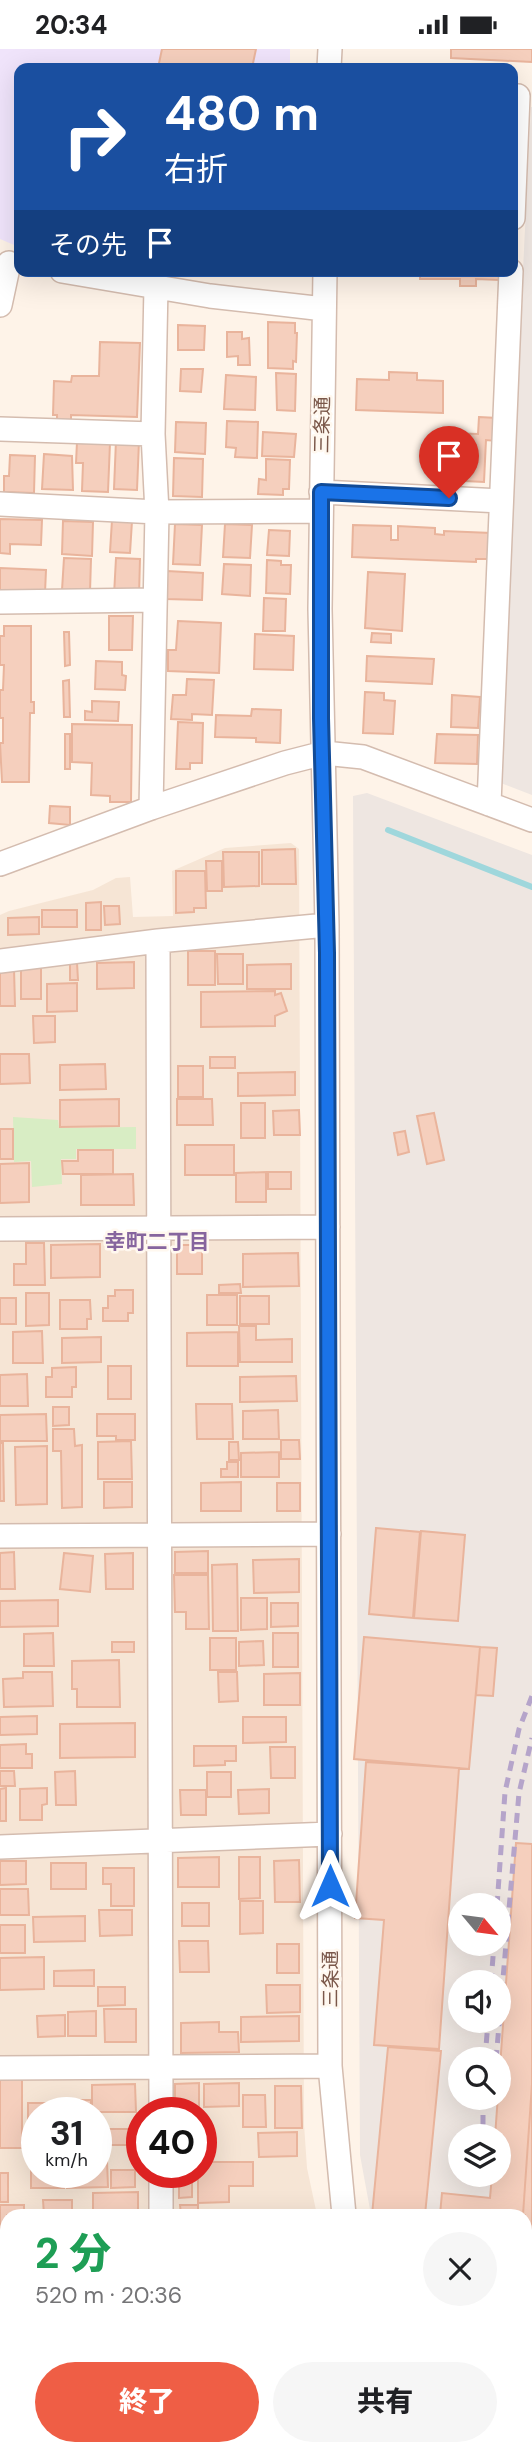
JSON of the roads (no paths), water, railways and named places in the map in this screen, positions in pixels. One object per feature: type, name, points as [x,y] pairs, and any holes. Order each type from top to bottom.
[{"type":"street","points":[[518,142],[521,96]]},
{"type":"street","points":[[0,305],[9,262]]},
{"type":"street","points":[[100,277],[210,296],[324,309]]},
{"type":"street","name":"三条通","points":[[325,277],[321,718],[327,925],[330,2066],[343,2209]]},
{"type":"street","points":[[489,804],[510,277]]},
{"type":"street","points":[[151,808],[157,512],[153,434],[156,286]]},
{"type":"street","points":[[0,429],[153,434]]},
{"type":"street","points":[[0,504],[157,512],[321,501],[501,501]]},
{"type":"street","points":[[0,602],[155,600]]},
{"type":"street","points":[[0,864],[151,808],[285,763],[324,753],[363,757],[532,820]]},
{"type":"street","points":[[0,961],[158,941],[327,925]]},
{"type":"street","points":[[158,941],[161,2097]]},
{"type":"street","points":[[0,1229],[328,1227]]},
{"type":"street","points":[[0,1536],[329,1534]]},
{"type":"street","points":[[0,1847],[330,1834]]},
{"type":"street","points":[[0,2068],[330,2066]]},
{"type":"street","points":[[161,2188],[161,2209]]},
{"type":"waterway","points":[[388,830],[532,887]]},
{"type":"railway","points":[[498,1893],[505,1792],[519,1729],[532,1696]]},
{"type":"railway","points":[[497,2047],[519,1793],[532,1738]]},
{"type":"railway","points":[[492,1970],[493,1957]]},
{"type":"railway","points":[[486,2047],[487,2033]]},
{"type":"railway","points":[[483,2110],[483,2124]]},
{"type":"district","name":"幸町二丁目","points":[[157,1242]]}]
